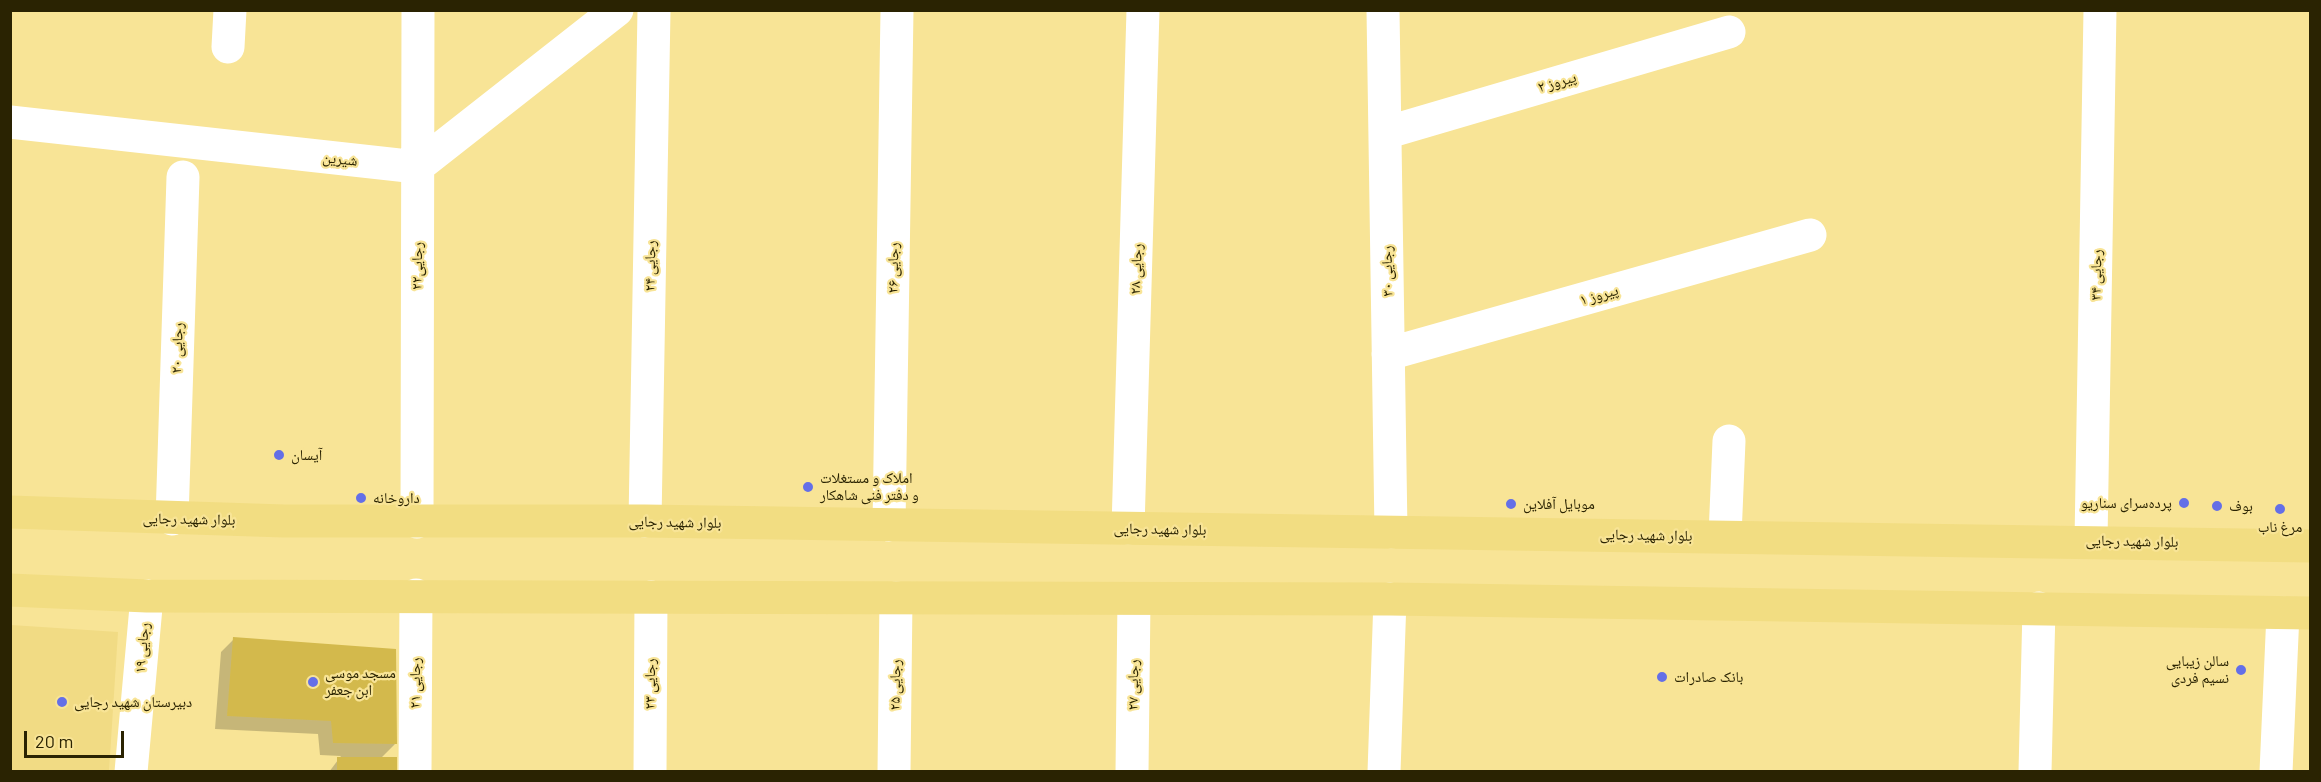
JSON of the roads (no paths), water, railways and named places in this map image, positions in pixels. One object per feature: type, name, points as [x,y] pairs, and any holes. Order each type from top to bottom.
[{"type":"main road","name":"بلوار شهید رجایی","points":[[10,512],[172,519],[417,522],[645,521],[2091,540],[2310,546]]},
{"type":"main road","points":[[10,590],[147,596],[1390,599],[2297,613]]},
{"type":"street","points":[[228,47],[230,10]]},
{"type":"street","name":"۲۲رجایی","points":[[417,522],[418,10]]},
{"type":"street","points":[[417,167],[617,10]]},
{"type":"street","name":"رجایی ۲۴","points":[[645,521],[654,10]]},
{"type":"street","name":"رجایی ۲۶","points":[[888,525],[897,10]]},
{"type":"street","name":"رجایی ۲۸","points":[[1128,528],[1143,10]]},
{"type":"street","name":"رجایی ۳۰","points":[[1383,10],[1391,532]]},
{"type":"street","name":"رجایی ۳۴","points":[[2091,540],[2100,10]]},
{"type":"street","name":"پیروز ۲","points":[[1385,133],[1729,32]]},
{"type":"street","name":"شیرین","points":[[10,122],[417,167]]},
{"type":"street","name":"رجایی ۲۰","points":[[172,519],[183,177]]},
{"type":"street","name":"پیروز ۱","points":[[1388,354],[1810,236]]},
{"type":"street","points":[[1725,536],[1729,441]]},
{"type":"street","name":"رجایی ۱۹","points":[[131,771],[147,596]]},
{"type":"street","name":"رجایی ۲۱","points":[[415,771],[416,596]]},
{"type":"street","name":"رجایی ۲۳","points":[[650,771],[651,597]]},
{"type":"street","name":"رجایی ۲۵","points":[[894,771],[896,598]]},
{"type":"street","name":"رجایی ۲۷","points":[[1132,771],[1134,598]]},
{"type":"street","points":[[1384,771],[1390,599]]},
{"type":"street","points":[[2035,771],[2040,608]]},
{"type":"street","points":[[2276,771],[2297,613]]},
{"type":"place","name":"آیسان","points":[[279,455]]},
{"type":"place","name":"املاک و مستغلات و دفتر فنی شاهکار","points":[[808,487]]},
{"type":"place","name":"داروخانه","points":[[361,498]]},
{"type":"place","name":"پرده‌سرای سناریو","points":[[2184,503]]},
{"type":"place","name":"موبایل آفلاین","points":[[1511,504]]},
{"type":"place","name":"بوف","points":[[2217,506]]},
{"type":"place","name":"مرغ ناب","points":[[2280,509]]},
{"type":"place","name":"سالن زیبایی نسیم فردی","points":[[2241,670]]},
{"type":"place","name":"بانک صادرات","points":[[1662,677]]},
{"type":"place","name":"مسجد موسی ابن جعفر","points":[[313,682]]},
{"type":"place","name":"دبیرستان شهید رجایی","points":[[62,702]]}]
